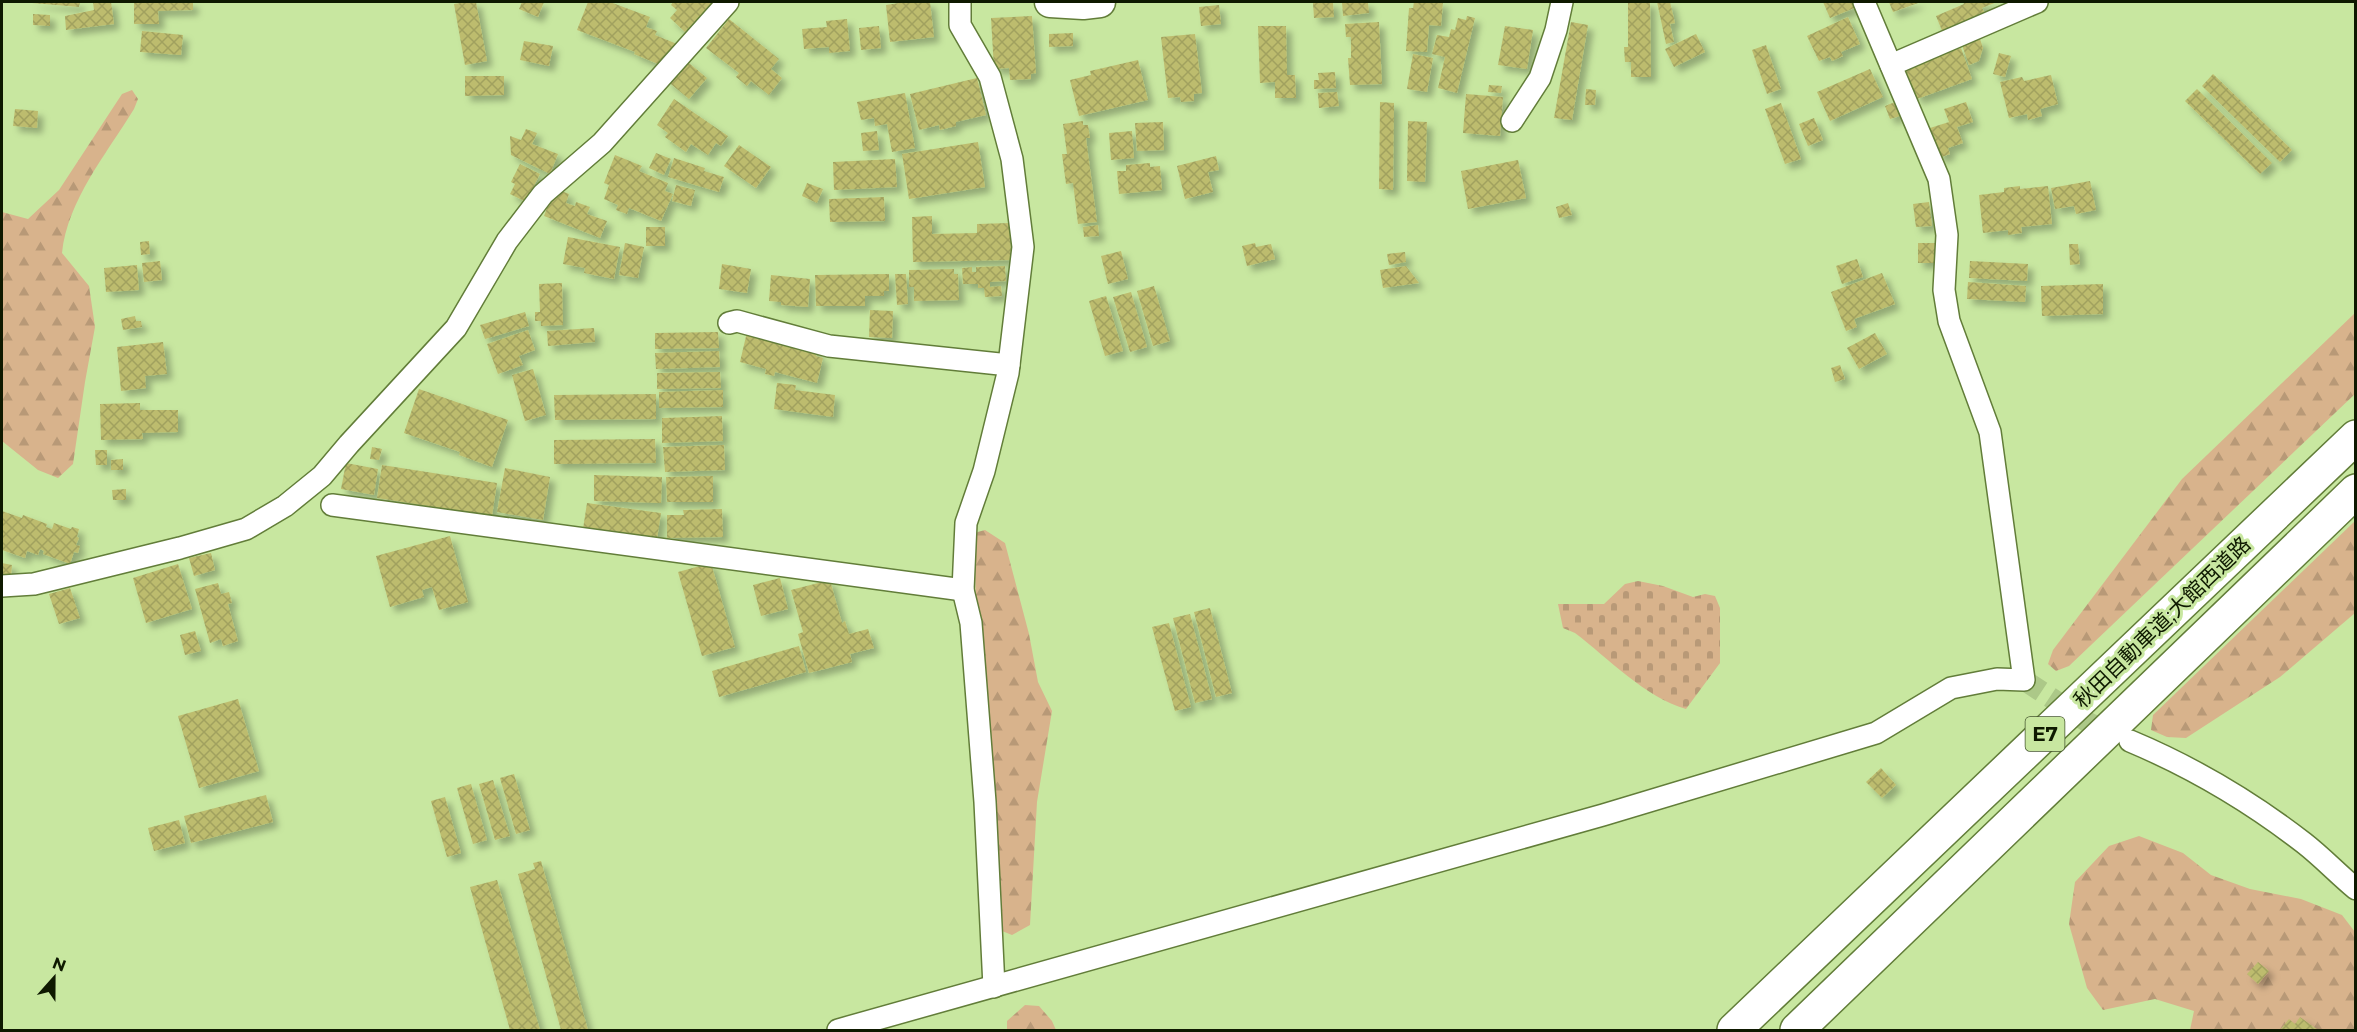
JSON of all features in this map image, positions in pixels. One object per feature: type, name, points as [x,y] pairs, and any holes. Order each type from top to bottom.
[{"type":"highway","name":"秋田自動車道;大館西道路","points":[[1734,1030],[2355,436]]},
{"type":"highway","name":"秋田自動車道;大館西道路","points":[[1797,1030],[2355,491]]},
{"type":"main road","points":[[1050,2],[1083,4],[1100,2]]},
{"type":"street","points":[[2,586],[34,584],[246,529],[285,506],[322,476],[456,328],[507,241],[543,194],[602,143],[728,2]]},
{"type":"street","points":[[960,2],[960,25],[990,77],[1012,159],[1023,247],[1009,365],[984,471],[966,523],[963,590],[971,623],[985,813],[994,987]]},
{"type":"street","points":[[1512,121],[1540,78],[1556,30],[1562,2]]},
{"type":"street","points":[[838,1030],[1603,815],[1876,734],[1951,687],[1997,679],[2024,680],[1990,432],[1949,321],[1944,290],[1947,235],[1939,179],[1864,2]]},
{"type":"street","points":[[1891,65],[2037,2]]},
{"type":"street","points":[[729,323],[737,321],[829,346],[1009,365]]},
{"type":"street","points":[[332,504],[963,590]]},
{"type":"street","points":[[2130,741],[2167,757],[2242,799],[2304,843],[2355,889]]},
{"type":"green space","points":[[132,90],[138,99],[134,109],[80,196],[65,234],[62,253],[89,286],[95,327],[73,464],[58,478],[38,470],[2,441],[2,212],[28,219],[59,190],[122,94]]},
{"type":"green space","points":[[2355,313],[2355,394],[2069,666],[2056,671],[2048,664],[2053,650],[2182,479]]},
{"type":"green space","points":[[2355,521],[2355,613],[2280,677],[2186,738],[2167,737],[2151,730],[2153,715]]},
{"type":"green space","points":[[985,530],[1005,543],[1029,634],[1038,682],[1052,711],[1037,802],[1030,925],[1012,935],[1002,931],[998,911],[976,606],[974,533]]},
{"type":"green space","points":[[1638,581],[1663,586],[1693,597],[1705,594],[1715,596],[1720,608],[1720,663],[1686,709],[1671,704],[1642,687],[1575,633],[1563,628],[1558,604],[1604,604],[1625,584]]},
{"type":"green space","points":[[2139,836],[2183,853],[2211,875],[2250,889],[2301,899],[2342,915],[2355,932],[2355,1030],[2190,1030],[2194,1011],[2155,999],[2103,1010],[2087,988],[2069,924],[2075,882],[2109,846]]},
{"type":"green space","points":[[1025,1005],[1039,1006],[1052,1021],[1056,1030],[1007,1030],[1007,1021]]},
{"type":"building","points":[[32,2],[80,2],[79,7]]},
{"type":"building","points":[[93,2],[111,2],[114,24],[66,30],[65,16],[94,10]]},
{"type":"building","points":[[134,2],[193,2],[193,10],[158,11],[159,24],[134,24]]},
{"type":"building","points":[[476,2],[487,61],[465,65],[454,4]]},
{"type":"building","points":[[522,2],[544,2],[538,17],[519,9]]},
{"type":"building","points":[[588,2],[610,2],[650,17],[646,27],[657,31],[655,35],[677,44],[658,64],[634,54],[635,52],[577,30]]},
{"type":"building","points":[[673,2],[713,2],[685,32],[670,18],[677,10],[671,5]]},
{"type":"building","points":[[899,2],[930,2],[934,37],[890,42],[886,5]]},
{"type":"building","points":[[1333,2],[1334,17],[1314,18],[1313,3]]},
{"type":"building","points":[[1342,2],[1368,2],[1369,13],[1343,16]]},
{"type":"building","points":[[1414,2],[1443,2],[1441,26],[1429,25],[1427,52],[1406,51],[1409,8],[1413,8]]},
{"type":"building","points":[[1628,2],[1650,2],[1651,77],[1631,77],[1631,62],[1625,62],[1624,47],[1628,47]]},
{"type":"building","points":[[1657,2],[1670,2],[1675,23],[1670,24],[1674,42],[1666,44]]},
{"type":"building","points":[[1823,2],[1854,2],[1857,7],[1830,18]]},
{"type":"building","points":[[1889,2],[1921,2],[1893,12]]},
{"type":"building","points":[[1963,2],[1997,2],[1982,8],[1985,13],[1971,19],[1972,21],[1943,33],[1936,16],[1964,4]]},
{"type":"building","points":[[1219,5],[1221,24],[1201,26],[1199,7]]},
{"type":"building","points":[[33,14],[50,15],[50,26],[33,25]]},
{"type":"building","points":[[1032,16],[1036,73],[1031,74],[1031,79],[1010,80],[1009,68],[994,69],[991,18]]},
{"type":"building","points":[[1467,16],[1475,18],[1457,93],[1438,88],[1445,57],[1432,54],[1437,35],[1449,37],[1451,29],[1455,30],[1458,18],[1466,20]]},
{"type":"building","points":[[1848,17],[1860,44],[1841,52],[1843,56],[1832,61],[1830,57],[1819,61],[1807,36]]},
{"type":"building","points":[[729,19],[779,59],[771,69],[782,78],[769,95],[751,81],[747,86],[736,77],[739,73],[706,48]]},
{"type":"building","points":[[847,19],[850,51],[829,53],[829,47],[804,49],[802,29],[827,27],[826,21]]},
{"type":"building","points":[[1379,22],[1382,84],[1350,85],[1348,58],[1351,58],[1351,37],[1346,37],[1345,24]]},
{"type":"building","points":[[1571,22],[1588,25],[1572,120],[1554,118]]},
{"type":"building","points":[[879,26],[881,48],[861,50],[859,28]]},
{"type":"building","points":[[1258,26],[1286,26],[1287,75],[1295,75],[1296,98],[1275,98],[1275,82],[1260,83]]},
{"type":"building","points":[[1505,26],[1533,30],[1527,69],[1498,65]]},
{"type":"building","points":[[142,31],[183,35],[181,55],[140,52]]},
{"type":"building","points":[[1073,33],[1073,46],[1049,47],[1049,34]]},
{"type":"building","points":[[1195,34],[1202,93],[1194,94],[1194,101],[1181,102],[1180,97],[1168,98],[1161,37]]},
{"type":"building","points":[[1696,34],[1705,52],[1674,67],[1665,49]]},
{"type":"building","points":[[1980,39],[1983,48],[1979,61],[1969,65],[1962,45]]},
{"type":"building","points":[[524,41],[553,46],[549,66],[520,60]]},
{"type":"building","points":[[1766,45],[1781,89],[1767,94],[1752,50]]},
{"type":"building","points":[[1961,48],[1972,79],[1917,99],[1905,68]]},
{"type":"building","points":[[1999,53],[2011,56],[2005,77],[1993,74]]},
{"type":"building","points":[[1413,54],[1433,58],[1427,92],[1407,89]]},
{"type":"building","points":[[684,59],[707,78],[689,99],[666,80]]},
{"type":"building","points":[[1138,60],[1148,100],[1079,116],[1070,80],[1091,75],[1090,71]]},
{"type":"building","points":[[1870,69],[1883,97],[1830,121],[1817,92]]},
{"type":"building","points":[[1335,72],[1336,88],[1314,89],[1314,80],[1319,80],[1318,73]]},
{"type":"building","points":[[2213,74],[2292,150],[2280,162],[2202,86]]},
{"type":"building","points":[[2051,75],[2058,104],[2040,109],[2042,116],[2028,120],[2027,114],[2009,118],[2000,82],[2022,77],[2024,81]]},
{"type":"building","points":[[465,76],[504,76],[504,95],[465,96]]},
{"type":"building","points":[[977,78],[986,115],[956,122],[956,126],[940,130],[939,125],[919,130],[910,94]]},
{"type":"building","points":[[1489,85],[1502,86],[1501,93],[1488,92]]},
{"type":"building","points":[[1586,89],[1596,90],[1595,105],[1585,105]]},
{"type":"building","points":[[2197,89],[2272,163],[2260,174],[2185,101]]},
{"type":"building","points":[[1337,92],[1339,106],[1319,108],[1318,93]]},
{"type":"building","points":[[905,93],[915,148],[892,152],[887,124],[875,126],[874,118],[861,120],[857,102]]},
{"type":"building","points":[[1466,94],[1503,97],[1500,136],[1463,133]]},
{"type":"building","points":[[674,99],[728,136],[721,146],[716,143],[708,155],[691,144],[686,152],[665,137],[668,133],[657,125]]},
{"type":"building","points":[[1380,102],[1394,103],[1393,190],[1379,189]]},
{"type":"building","points":[[1895,102],[1900,116],[1890,119],[1885,106]]},
{"type":"building","points":[[1966,102],[1973,122],[1957,127],[1963,143],[1948,148],[1950,154],[1939,158],[1930,128],[1949,122],[1944,109]]},
{"type":"building","points":[[1781,103],[1801,159],[1785,164],[1765,109]]},
{"type":"building","points":[[15,109],[38,111],[37,128],[13,126]]},
{"type":"building","points":[[1814,118],[1823,140],[1808,146],[1799,124]]},
{"type":"building","points":[[1083,121],[1083,125],[1088,125],[1090,138],[1086,138],[1097,222],[1078,224],[1073,183],[1066,184],[1062,154],[1067,154],[1063,124]]},
{"type":"building","points":[[1408,121],[1427,122],[1425,182],[1407,181]]},
{"type":"building","points":[[1163,122],[1164,150],[1137,151],[1135,123]]},
{"type":"building","points":[[526,129],[537,133],[532,144],[558,154],[550,174],[511,155],[510,136],[521,140]]},
{"type":"building","points":[[877,131],[879,150],[863,151],[861,133]]},
{"type":"building","points":[[1132,131],[1134,158],[1111,160],[1109,133]]},
{"type":"building","points":[[978,142],[985,187],[909,199],[902,154]]},
{"type":"building","points":[[739,145],[771,167],[756,188],[724,166]]},
{"type":"building","points":[[656,153],[671,159],[664,175],[649,168]]},
{"type":"building","points":[[615,155],[642,166],[639,171],[668,183],[665,191],[673,194],[661,221],[629,208],[627,214],[616,210],[618,205],[604,199],[609,185],[604,183]]},
{"type":"building","points":[[1216,156],[1219,170],[1208,172],[1213,192],[1185,199],[1177,166]]},
{"type":"building","points":[[674,158],[724,177],[719,192],[668,177]]},
{"type":"building","points":[[895,159],[897,187],[834,190],[833,162]]},
{"type":"building","points":[[1518,160],[1526,198],[1468,209],[1461,171]]},
{"type":"building","points":[[1150,163],[1150,167],[1160,166],[1162,190],[1119,194],[1117,171],[1126,171],[1126,165]]},
{"type":"building","points":[[520,164],[540,174],[526,202],[510,194],[515,184],[511,182]]},
{"type":"building","points":[[2090,181],[2096,210],[2076,214],[2074,206],[2055,209],[2051,188]]},
{"type":"building","points":[[807,183],[823,189],[817,203],[802,196]]},
{"type":"building","points":[[676,185],[695,190],[691,206],[672,201]]},
{"type":"building","points":[[2020,186],[2020,189],[2048,186],[2052,224],[2021,227],[2022,233],[2008,235],[2008,230],[1983,233],[1979,195],[2004,192],[2004,188]]},
{"type":"building","points":[[554,188],[569,194],[566,203],[575,206],[576,202],[590,207],[587,214],[607,221],[600,238],[544,216]]},
{"type":"building","points":[[884,197],[885,221],[830,222],[829,199]]},
{"type":"building","points":[[1929,202],[1932,226],[1916,227],[1913,204]]},
{"type":"building","points":[[1568,203],[1572,215],[1559,218],[1556,207]]},
{"type":"building","points":[[932,216],[932,234],[977,233],[977,224],[1010,223],[1011,260],[913,262],[912,217]]},
{"type":"building","points":[[1098,225],[1099,236],[1084,237],[1083,227]]},
{"type":"building","points":[[646,227],[665,227],[665,246],[646,246]]},
{"type":"building","points":[[568,237],[620,247],[614,279],[584,273],[585,268],[563,264]]},
{"type":"building","points":[[149,241],[150,254],[141,255],[140,242]]},
{"type":"building","points":[[625,243],[644,247],[638,278],[619,275]]},
{"type":"building","points":[[1255,243],[1256,247],[1271,244],[1275,259],[1247,266],[1242,246]]},
{"type":"building","points":[[1918,243],[1938,243],[1939,263],[1918,263]]},
{"type":"building","points":[[2069,244],[2078,244],[2080,264],[2070,265]]},
{"type":"building","points":[[1121,251],[1128,279],[1108,284],[1101,256]]},
{"type":"building","points":[[1405,252],[1406,262],[1389,265],[1387,254]]},
{"type":"building","points":[[1857,259],[1863,277],[1842,284],[1836,266]]},
{"type":"building","points":[[160,261],[162,280],[144,282],[142,263]]},
{"type":"building","points":[[1970,261],[2028,264],[2027,281],[1969,278]]},
{"type":"building","points":[[722,264],[751,269],[747,293],[719,289]]},
{"type":"building","points":[[137,265],[139,290],[106,292],[104,268]]},
{"type":"building","points":[[1005,266],[1006,281],[990,282],[990,287],[1001,286],[1002,296],[985,297],[984,288],[978,288],[978,284],[963,284],[962,268],[972,267],[972,272],[976,272],[976,267]]},
{"type":"building","points":[[1406,266],[1419,283],[1383,288],[1380,270]]},
{"type":"building","points":[[954,269],[954,274],[958,274],[959,300],[914,301],[914,287],[909,287],[909,270]]},
{"type":"building","points":[[1882,273],[1895,304],[1854,319],[1857,327],[1846,331],[1831,292]]},
{"type":"building","points":[[889,274],[889,291],[884,291],[884,296],[865,296],[865,306],[816,306],[815,275]]},
{"type":"building","points":[[895,274],[906,274],[908,304],[897,305]]},
{"type":"building","points":[[771,275],[810,279],[808,307],[781,305],[781,302],[769,301]]},
{"type":"building","points":[[1968,282],[2026,286],[2025,302],[1967,299]]},
{"type":"building","points":[[562,283],[563,325],[541,326],[541,321],[535,321],[535,312],[540,312],[539,284]]},
{"type":"building","points":[[2103,284],[2103,314],[2042,316],[2041,286]]},
{"type":"building","points":[[1154,286],[1170,341],[1153,346],[1137,291]]},
{"type":"building","points":[[1131,292],[1147,347],[1130,352],[1113,297]]},
{"type":"building","points":[[1106,296],[1123,351],[1105,356],[1089,301]]},
{"type":"building","points":[[870,310],[893,311],[892,338],[869,337]]},
{"type":"building","points":[[525,312],[529,326],[485,339],[480,325]]},
{"type":"building","points":[[135,316],[136,321],[141,321],[142,327],[123,330],[121,319]]},
{"type":"building","points":[[594,328],[595,342],[548,346],[547,331]]},
{"type":"building","points":[[528,330],[535,350],[519,356],[523,365],[498,374],[487,344]]},
{"type":"building","points":[[718,332],[719,348],[655,349],[655,333]]},
{"type":"building","points":[[747,332],[818,349],[816,356],[823,358],[817,383],[775,372],[774,376],[765,374],[766,369],[740,362]]},
{"type":"building","points":[[1875,333],[1887,354],[1859,369],[1847,348]]},
{"type":"building","points":[[163,342],[167,374],[145,376],[146,388],[121,391],[117,347]]},
{"type":"building","points":[[719,351],[720,367],[656,369],[655,353]]},
{"type":"building","points":[[1840,365],[1845,379],[1835,382],[1831,368]]},
{"type":"building","points":[[533,369],[546,415],[525,421],[512,375]]},
{"type":"building","points":[[720,372],[721,388],[657,389],[657,373]]},
{"type":"building","points":[[777,383],[796,385],[795,390],[835,395],[833,417],[774,409]]},
{"type":"building","points":[[419,389],[508,420],[492,467],[459,455],[460,452],[404,433]]},
{"type":"building","points":[[723,390],[723,407],[659,408],[659,392]]},
{"type":"building","points":[[656,394],[656,419],[555,420],[554,395]]},
{"type":"building","points":[[140,403],[140,410],[178,410],[178,432],[142,433],[143,439],[101,440],[100,404]]},
{"type":"building","points":[[722,416],[723,441],[662,443],[662,418]]},
{"type":"building","points":[[655,439],[656,463],[554,464],[554,440]]},
{"type":"building","points":[[724,445],[725,470],[665,472],[663,447]]},
{"type":"building","points":[[372,447],[382,449],[379,460],[370,459]]},
{"type":"building","points":[[95,450],[107,450],[107,465],[96,465]]},
{"type":"building","points":[[123,459],[123,470],[111,470],[111,460]]},
{"type":"building","points":[[346,463],[378,469],[374,495],[341,489]]},
{"type":"building","points":[[382,465],[497,483],[492,516],[377,498]]},
{"type":"building","points":[[505,468],[550,477],[543,520],[497,512]]},
{"type":"building","points":[[594,475],[662,477],[661,503],[594,501]]},
{"type":"building","points":[[713,476],[713,502],[667,502],[666,477]]},
{"type":"building","points":[[126,489],[126,500],[113,500],[112,490]]},
{"type":"building","points":[[587,503],[661,513],[657,539],[583,529]]},
{"type":"building","points":[[722,509],[723,537],[667,538],[667,515],[684,515],[683,510]]},
{"type":"building","points":[[2,511],[22,518],[23,515],[47,524],[46,527],[52,529],[54,523],[71,529],[72,527],[79,529],[76,545],[80,546],[78,553],[74,552],[70,564],[43,554],[44,551],[40,549],[38,555],[27,551],[25,558],[2,550]]},
{"type":"building","points":[[450,536],[468,602],[439,610],[432,587],[422,590],[424,597],[390,607],[376,556]]},
{"type":"building","points":[[211,553],[215,570],[194,576],[189,558]]},
{"type":"building","points":[[2,563],[12,565],[11,576],[2,574]]},
{"type":"building","points":[[711,563],[735,647],[702,656],[678,572]]},
{"type":"building","points":[[178,564],[192,609],[146,623],[133,578]]},
{"type":"building","points":[[780,578],[788,609],[761,616],[753,585]]},
{"type":"building","points":[[830,580],[842,623],[845,621],[849,634],[868,629],[874,648],[850,654],[852,662],[809,673],[798,634],[803,632],[791,590]]},
{"type":"building","points":[[218,583],[221,594],[229,592],[232,603],[228,604],[238,641],[223,646],[221,639],[210,643],[195,589]]},
{"type":"building","points":[[70,588],[80,618],[59,624],[49,594]]},
{"type":"building","points":[[1210,608],[1232,693],[1216,697],[1194,612]]},
{"type":"building","points":[[1190,614],[1212,699],[1195,703],[1173,618]]},
{"type":"building","points":[[1169,623],[1191,707],[1175,711],[1152,627]]},
{"type":"building","points":[[195,631],[201,651],[185,655],[180,635]]},
{"type":"building","points":[[799,646],[806,672],[719,697],[712,671]]},
{"type":"building","points":[[238,699],[259,771],[199,788],[178,716]]},
{"type":"building","points":[[1881,768],[1896,785],[1882,798],[1866,782]]},
{"type":"building","points":[[514,774],[530,830],[516,834],[500,778]]},
{"type":"building","points":[[493,780],[510,836],[495,840],[479,784]]},
{"type":"building","points":[[471,784],[487,840],[473,844],[457,788]]},
{"type":"building","points":[[266,795],[273,822],[191,843],[184,816]]},
{"type":"building","points":[[445,797],[461,853],[447,857],[431,801]]},
{"type":"building","points":[[179,820],[185,843],[154,851],[148,828]]},
{"type":"building","points":[[541,861],[588,1030],[561,1030],[518,874],[535,869],[533,863]]},
{"type":"building","points":[[497,880],[540,1030],[510,1030],[470,887]]},
{"type":"building","points":[[2258,962],[2269,971],[2258,984],[2247,974]]},
{"type":"building","points":[[2300,1017],[2318,1030],[2280,1030],[2289,1019],[2295,1024]]},
{"type":"tunnel","points":[[2024,680],[2089,723],[2116,735]]}]
